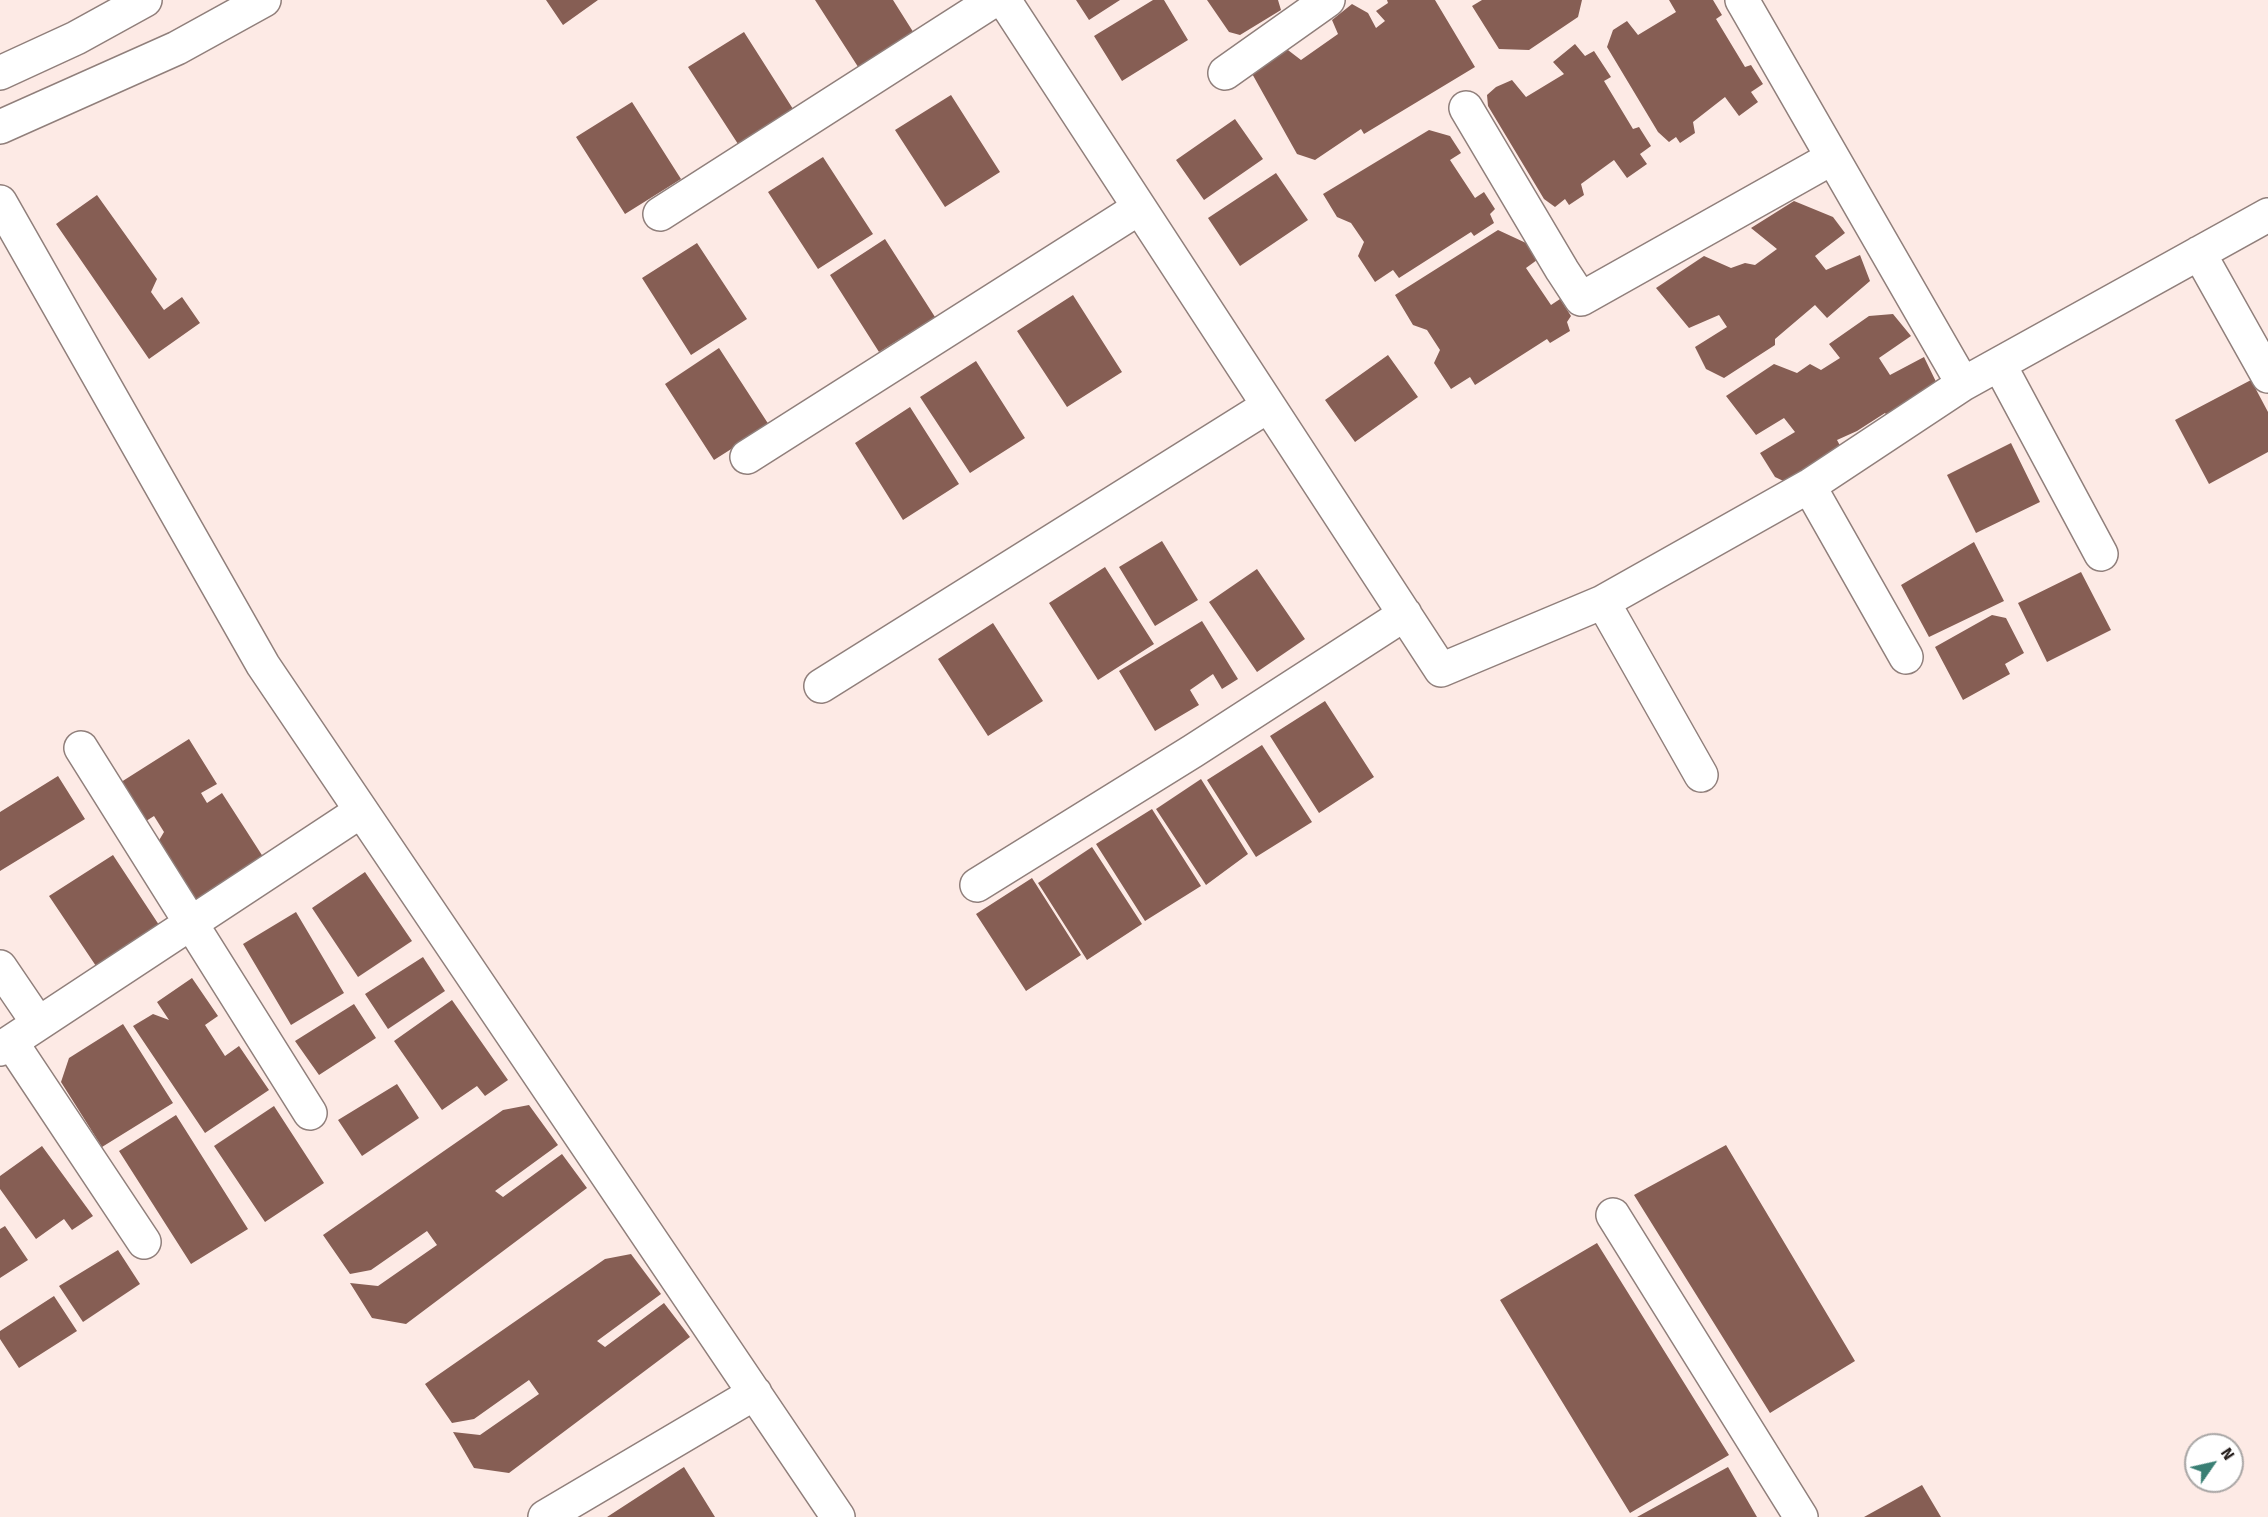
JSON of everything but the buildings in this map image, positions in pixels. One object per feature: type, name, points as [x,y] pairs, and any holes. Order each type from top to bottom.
[{"type":"street","points":[[0,73],[76,39],[145,0]]},
{"type":"street","points":[[0,127],[177,48],[264,0]]},
{"type":"street","points":[[660,214],[994,0]]},
{"type":"street","points":[[1004,0],[1441,670],[1603,602],[1809,486],[1963,384],[2268,215]]},
{"type":"street","points":[[1225,73],[1328,0]]},
{"type":"street","points":[[1742,0],[1963,384]]},
{"type":"street","points":[[1466,108],[1581,299],[1832,158]]},
{"type":"street","points":[[0,202],[263,666],[838,1517]]},
{"type":"street","points":[[747,457],[1139,208]]},
{"type":"street","points":[[2199,253],[2268,376]]},
{"type":"street","points":[[1999,364],[2101,554]]},
{"type":"street","points":[[821,686],[1268,406]]},
{"type":"street","points":[[1809,486],[1906,657]]},
{"type":"street","points":[[1603,602],[1701,775]]},
{"type":"street","points":[[977,885],[1193,752],[1405,614]]},
{"type":"street","points":[[81,748],[310,1113]]},
{"type":"street","points":[[144,1242],[5,1045],[361,811]]},
{"type":"street","points":[[0,967],[38,1023]]},
{"type":"street","points":[[1613,1215],[1801,1517]]},
{"type":"street","points":[[545,1517],[755,1393]]}]
